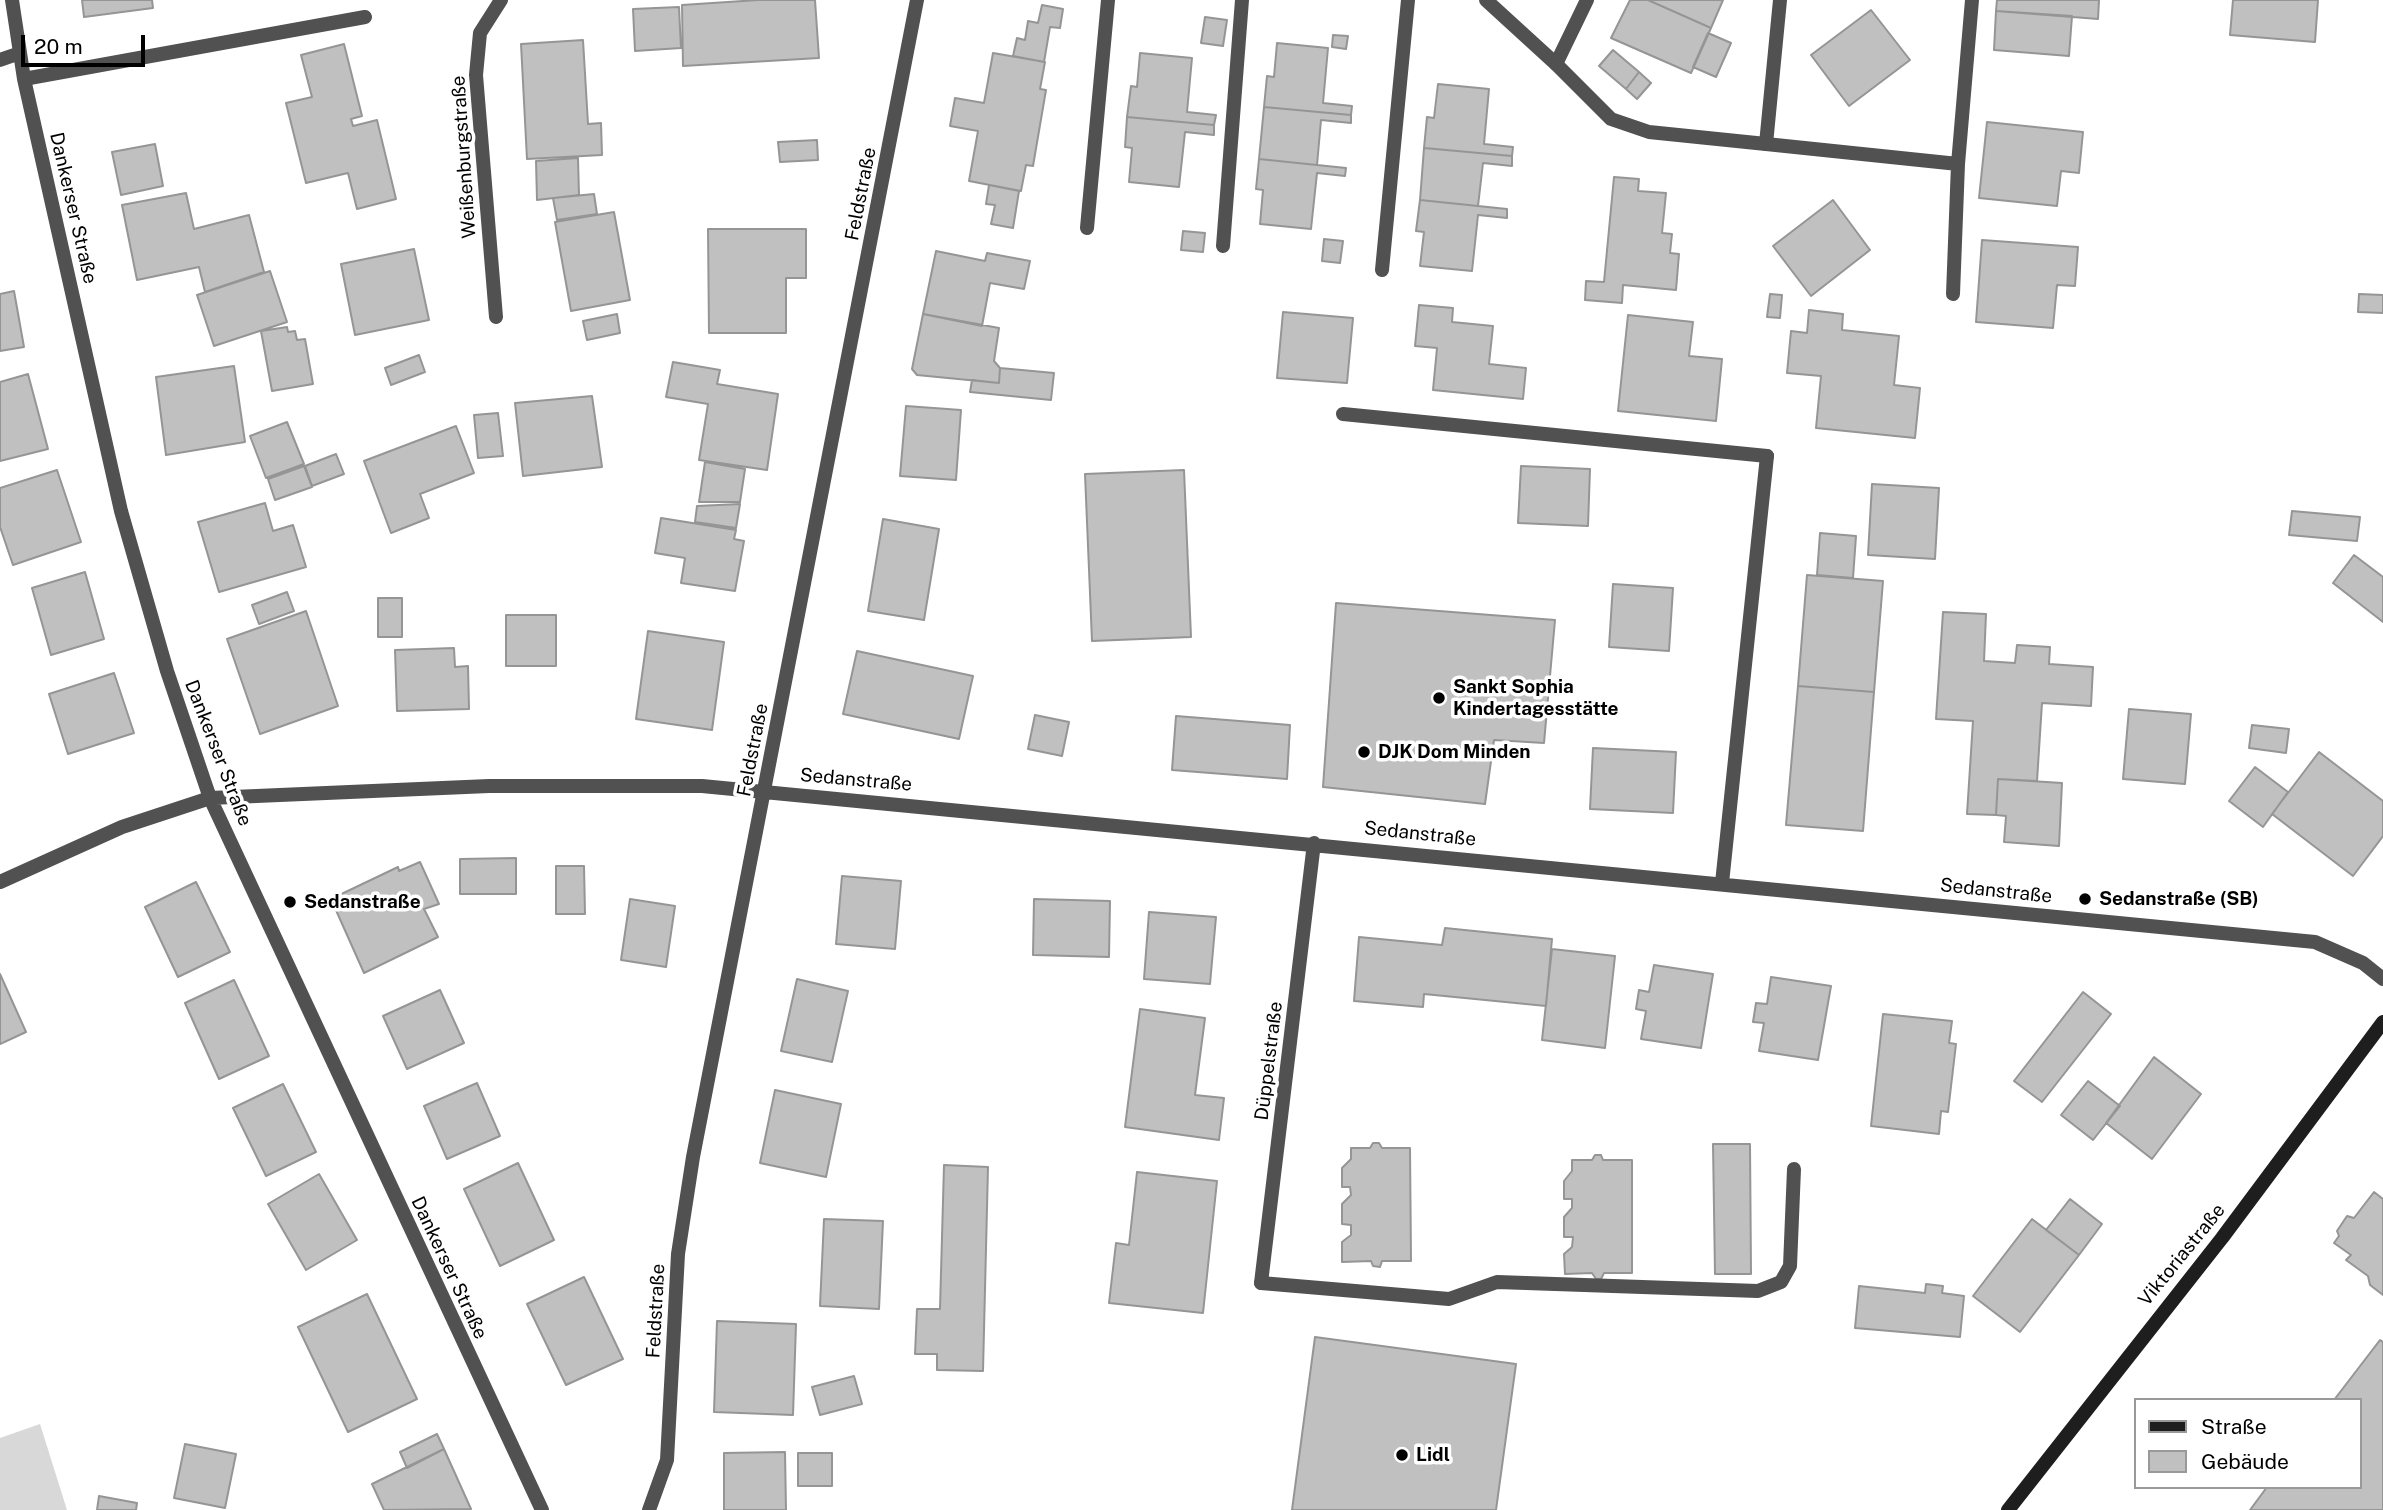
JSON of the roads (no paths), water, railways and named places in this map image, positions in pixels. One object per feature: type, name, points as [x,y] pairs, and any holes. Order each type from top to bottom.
[{"type":"main road","name":"Viktoriastraße","points":[[2008,1510],[2222,1238],[2383,1022]]},
{"type":"street","name":"Dankerser Straße","points":[[12,0],[24,79],[121,511],[167,671],[210,798],[541,1510]]},
{"type":"street","name":"Weißenburgstraße","points":[[496,317],[476,75],[480,33],[501,0]]},
{"type":"street","name":"Feldstraße","points":[[649,1510],[667,1460],[678,1254],[693,1157],[917,0]]},
{"type":"street","points":[[1087,228],[1108,0]]},
{"type":"street","points":[[1223,246],[1242,0]]},
{"type":"street","points":[[1382,270],[1408,0]]},
{"type":"street","points":[[1486,0],[1611,119],[1649,132],[1958,164]]},
{"type":"street","points":[[1556,64],[1587,0]]},
{"type":"street","points":[[1766,144],[1780,0]]},
{"type":"street","points":[[1953,294],[1958,164],[1972,0]]},
{"type":"street","points":[[24,79],[365,17]]},
{"type":"street","points":[[0,60],[20,52]]},
{"type":"street","points":[[1343,414],[1767,456],[1722,883]]},
{"type":"street","name":"Sedanstraße","points":[[0,882],[122,827],[210,798],[489,786],[702,786],[1314,843],[2315,942],[2363,963],[2383,979]]},
{"type":"street","name":"Düppelstraße","points":[[1314,843],[1261,1283],[1449,1299],[1497,1282],[1758,1291],[1781,1282],[1790,1266],[1794,1169]]},
{"type":"place","name":"Sankt Sophia Kindertagesstätte","points":[[1439,698]]},
{"type":"place","name":"DJK Dom Minden","points":[[1364,752]]},
{"type":"place","name":"Sedanstraße (SB)","points":[[2085,899]]},
{"type":"place","name":"Sedanstraße","points":[[290,902]]},
{"type":"place","name":"Lidl","points":[[1402,1455]]}]
